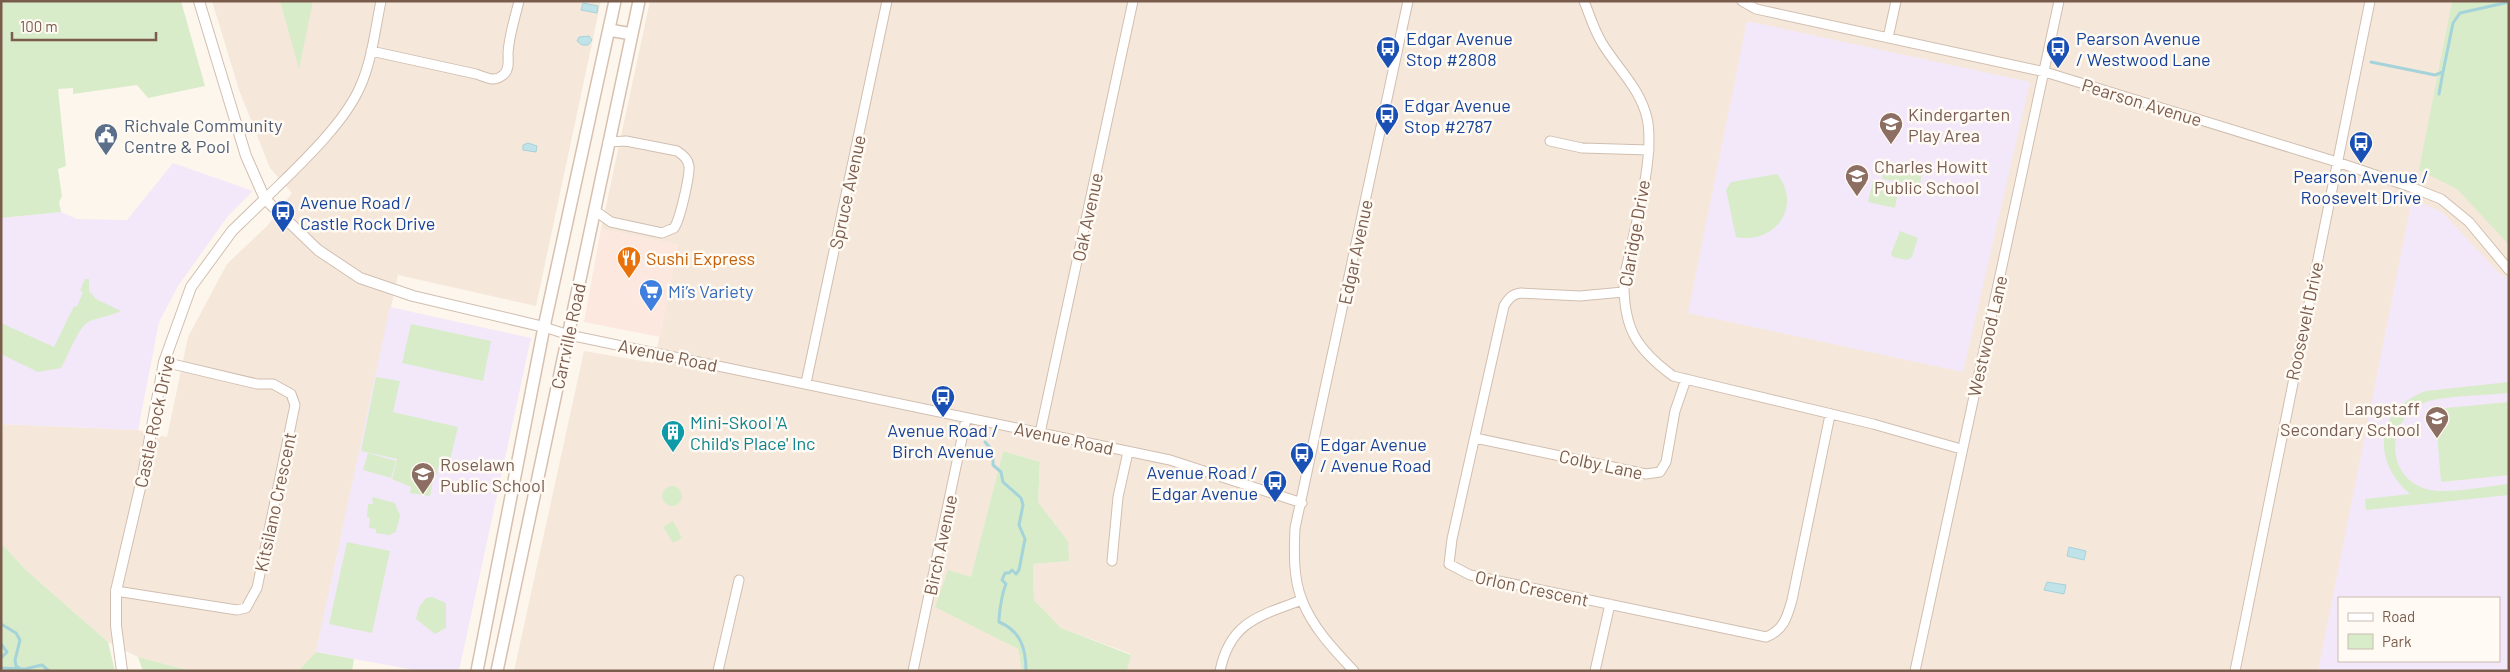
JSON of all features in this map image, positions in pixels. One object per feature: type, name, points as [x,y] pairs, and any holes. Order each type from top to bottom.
[{"type":"main road","name":"Carrville Road","points":[[477,671],[544,327],[615,1]]},
{"type":"main road","name":"Carrville Road","points":[[497,671],[529,512],[569,335],[639,1]]},
{"type":"main road","points":[[609,30],[632,34]]},
{"type":"main road","points":[[508,509],[529,512]]},
{"type":"street","name":"Avenue Road","points":[[199,1],[246,156],[265,199],[318,250],[360,278],[413,296],[544,327],[569,335],[1170,460],[1302,503]]},
{"type":"street","points":[[265,199],[342,117],[360,88],[371,51],[381,1]]},
{"type":"street","points":[[371,51],[476,74],[488,79],[496,78],[503,75],[508,68],[509,48],[519,1]]},
{"type":"street","name":"Spruce Avenue","points":[[806,383],[887,1]]},
{"type":"street","name":"Oak Avenue","points":[[1040,433],[1133,1]]},
{"type":"street","name":"Edgar Avenue","points":[[1302,600],[1294,556],[1295,528],[1302,503],[1408,1]]},
{"type":"street","name":"Claridge Drive","points":[[1584,1],[1594,29],[1603,45],[1624,72],[1647,118],[1649,150],[1623,292],[1624,309],[1629,325],[1640,344],[1657,364],[1673,376],[1830,416],[1873,424],[1962,449]]},
{"type":"street","name":"Pearson Avenue","points":[[1742,1],[1756,9],[2044,72],[2337,162],[2441,198],[2469,222],[2496,258],[2509,270]]},
{"type":"street","points":[[1888,38],[1896,1]]},
{"type":"street","name":"Westwood Lane","points":[[1915,671],[2059,1]]},
{"type":"street","name":"Roosevelt Drive","points":[[2235,671],[2370,1]]},
{"type":"street","points":[[594,210],[611,222],[662,233],[674,228],[680,213],[689,166],[683,155],[677,150],[626,141],[608,142]]},
{"type":"street","points":[[1550,141],[1582,148],[1649,150]]},
{"type":"street","name":"Castle Rock Drive","points":[[122,671],[116,626],[116,591],[143,475],[164,362],[178,318],[191,287],[232,231],[265,199]]},
{"type":"street","name":"Orlon Crescent","points":[[1623,292],[1580,296],[1521,293],[1514,294],[1504,306],[1452,539],[1450,564],[1470,575],[1766,637],[1781,628],[1792,600],[1830,416]]},
{"type":"street","name":"Kitsilano Crescent","points":[[116,591],[237,610],[246,608],[257,588],[295,405],[291,394],[274,384],[257,384],[164,362]]},
{"type":"street","name":"Colby Lane","points":[[1475,438],[1646,474],[1660,472],[1664,468],[1675,411],[1686,380]]},
{"type":"street","name":"Birch Avenue","points":[[913,671],[966,419]]},
{"type":"street","points":[[1112,561],[1118,497],[1128,452]]},
{"type":"street","points":[[718,671],[739,580]]},
{"type":"street","points":[[1220,671],[1223,654],[1230,638],[1240,629],[1265,615],[1302,600],[1324,637],[1354,671]]},
{"type":"street","points":[[1594,671],[1610,604]]},
{"type":"shaded area","points":[[212,1],[601,1],[536,306],[398,275],[316,652],[298,671],[191,671],[138,657],[108,642],[27,571],[1,543],[1,424],[138,430],[167,437],[188,337],[227,264],[267,226],[292,193],[270,168],[239,90]]},
{"type":"shaded area","points":[[650,1],[2509,1],[2509,671],[1127,671],[1131,654],[1061,628],[1034,600],[1033,564],[1068,561],[1068,541],[1038,502],[1040,462],[1003,451],[971,578],[935,606],[1018,649],[1022,671],[514,671],[584,351],[654,363],[678,245],[601,229]]},
{"type":"shaded area","name":"Charles Howitt Public School","points":[[1747,21],[2030,82],[1963,372],[1688,313]]},
{"type":"shaded area","points":[[173,163],[253,191],[228,216],[178,286],[159,322],[138,430],[1,424],[1,218],[61,212],[77,219],[127,220]]},
{"type":"shaded area","name":"Langstaff Secondary School","points":[[2412,199],[2442,212],[2498,272],[2509,279],[2509,671],[2318,671]]},
{"type":"shaded area","points":[[601,229],[678,245],[660,337],[584,322]]},
{"type":"shaded area","name":"Roselawn Public School","points":[[390,307],[531,338],[459,671],[420,671],[316,652]]},
{"type":"green space","points":[[1,1],[181,1],[205,86],[148,98],[137,85],[73,94],[73,88],[58,89],[66,166],[58,169],[62,196],[59,202],[61,212],[1,218]]},
{"type":"green space","points":[[280,1],[313,1],[299,69]]},
{"type":"green space","points":[[2452,1],[2509,1],[2509,245],[2457,189],[2419,170]]},
{"type":"green space","points":[[1885,165],[1922,170],[1920,185],[1882,179]]},
{"type":"green space","points":[[1777,174],[1784,186],[1787,198],[1786,210],[1781,220],[1773,229],[1763,235],[1750,238],[1736,237],[1726,190],[1731,182]]},
{"type":"green space","points":[[1873,181],[1899,187],[1895,208],[1868,202]]},
{"type":"green space","points":[[1900,231],[1918,238],[1912,257],[1907,260],[1893,257],[1891,254]]},
{"type":"green space","points":[[85,279],[89,279],[89,291],[96,299],[121,311],[86,324],[78,335],[61,368],[38,372],[1,354],[1,323],[54,347],[74,306],[77,307],[83,292],[80,291]]},
{"type":"green space","points":[[411,324],[491,341],[483,381],[402,363]]},
{"type":"green space","points":[[376,377],[400,381],[393,412],[458,427],[449,464],[445,463],[438,467],[437,474],[434,475],[430,496],[410,493],[411,487],[392,479],[397,459],[361,451]]},
{"type":"green space","points":[[2509,382],[2509,393],[2454,397],[2426,402],[2413,410],[2404,420],[2395,446],[2397,460],[2402,472],[2412,482],[2426,489],[2455,491],[2509,484],[2509,495],[2366,510],[2365,499],[2410,494],[2397,481],[2389,467],[2384,452],[2384,437],[2388,423],[2396,410],[2409,399],[2426,391]]},
{"type":"green space","points":[[2509,402],[2509,475],[2441,482],[2435,409]]},
{"type":"green space","points":[[1003,451],[1040,462],[1038,502],[1068,541],[1069,561],[1033,564],[1034,600],[1061,628],[1131,655],[1127,671],[1022,671],[1018,649],[935,607],[948,570],[971,577]]},
{"type":"green space","points":[[368,453],[396,461],[391,478],[363,470]]},
{"type":"green space","points":[[672,486],[679,489],[682,496],[679,503],[672,506],[665,503],[662,496],[665,489]]},
{"type":"green space","points":[[372,497],[395,503],[400,516],[396,532],[389,535],[376,533],[376,529],[369,528],[370,518],[367,517],[368,504],[373,504]]},
{"type":"green space","points":[[673,521],[682,538],[673,543],[663,527]]},
{"type":"green space","points":[[347,542],[390,551],[372,633],[329,624]]},
{"type":"green space","points":[[1,543],[27,571],[108,642],[115,671],[1,671]]},
{"type":"green space","points":[[432,597],[446,603],[446,628],[435,634],[416,619],[419,607],[426,598]]},
{"type":"green space","points":[[316,652],[354,659],[352,671],[298,671]]},
{"type":"green space","points":[[138,657],[191,671],[143,671]]},
{"type":"water","points":[[583,3],[598,6],[597,13],[581,10]]},
{"type":"water","points":[[589,36],[592,40],[588,45],[582,45],[577,41],[579,37]]},
{"type":"water","points":[[528,143],[537,146],[536,152],[523,150],[523,145]]},
{"type":"water","points":[[2069,547],[2086,551],[2084,560],[2067,556]]},
{"type":"water","points":[[2047,582],[2066,585],[2064,594],[2044,590]]},
{"type":"waterway","points":[[2371,62],[2435,75],[2443,72],[2453,23],[2460,13],[2509,2]]},
{"type":"waterway","points":[[2439,94],[2443,72]]},
{"type":"waterway","points":[[985,442],[993,451],[993,465],[1001,472],[1003,482],[1021,498],[1023,505],[1019,525],[1025,539],[1019,570],[1016,574],[1012,570],[1009,573],[1005,573],[1002,580],[1006,584],[1003,592],[999,622],[1012,630],[1021,642],[1025,655],[1026,671]]},
{"type":"waterway","points":[[1,624],[16,633],[20,640],[15,660],[16,666],[21,669]]},
{"type":"waterway","points":[[1,644],[7,652],[1,658]]},
{"type":"waterway","points":[[1,668],[25,669],[42,665],[49,671]]},
{"type":"place","name":"Edgar Avenue Stop #2808","points":[[1388,69]]},
{"type":"place","name":"Pearson Avenue / Westwood Lane","points":[[2058,69]]},
{"type":"place","name":"Edgar Avenue Stop #2787","points":[[1387,136]]},
{"type":"place","name":"Kindergarten Play Area","points":[[1891,145]]},
{"type":"place","name":"Richvale Community Centre & Pool","points":[[106,156]]},
{"type":"place","name":"Pearson Avenue / Roosevelt Drive","points":[[2361,164]]},
{"type":"place","name":"Charles Howitt Public School","points":[[1857,197]]},
{"type":"place","name":"Avenue Road / Castle Rock Drive","points":[[283,233]]},
{"type":"place","name":"Sushi Express","points":[[629,279]]},
{"type":"place","name":"Mi’s Variety","points":[[651,312]]},
{"type":"place","name":"Avenue Road / Birch Avenue","points":[[943,418]]},
{"type":"place","name":"Langstaff Secondary School","points":[[2437,439]]},
{"type":"place","name":"Mini-Skool 'A Child's Place' Inc","points":[[673,453]]},
{"type":"place","name":"Edgar Avenue / Avenue Road","points":[[1302,475]]},
{"type":"place","name":"Roselawn Public School","points":[[423,495]]},
{"type":"place","name":"Avenue Road / Edgar Avenue","points":[[1275,503]]}]
